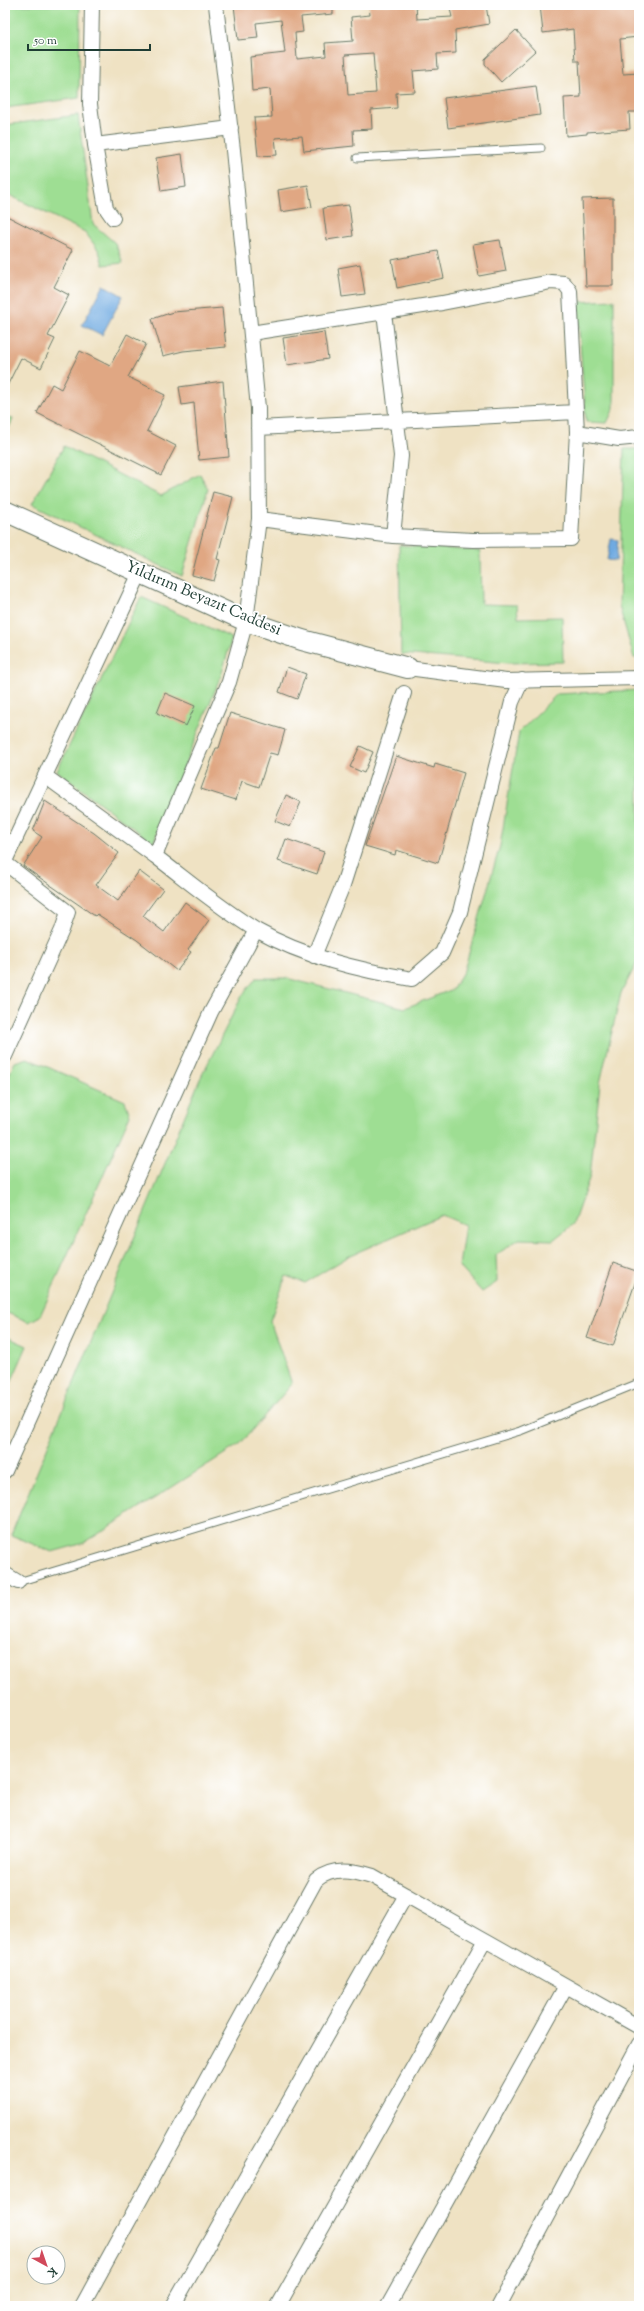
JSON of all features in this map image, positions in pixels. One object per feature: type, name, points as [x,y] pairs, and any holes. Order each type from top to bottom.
[{"type":"street","points":[[92,5],[90,104],[95,145],[106,208],[112,218]]},
{"type":"street","points":[[155,856],[230,682],[246,621],[260,519],[258,428],[251,333],[231,128],[216,5]]},
{"type":"street","points":[[95,145],[231,128]]},
{"type":"street","points":[[251,333],[384,312],[551,282],[564,283],[570,291],[577,432],[571,539],[473,540],[393,536],[260,519]]},
{"type":"street","points":[[384,312],[401,456],[393,536]]},
{"type":"street","points":[[258,428],[576,412]]},
{"type":"street","points":[[577,432],[619,439],[639,437]]},
{"type":"street","name":"Yıldırım Beyazıt Caddesi","points":[[5,511],[246,621],[302,640],[408,668]]},
{"type":"street","points":[[5,1056],[62,930],[68,912],[31,881],[5,862],[140,573]]},
{"type":"street","points":[[408,668],[506,680],[639,678]]},
{"type":"street","points":[[45,776],[256,930],[314,956],[374,973],[412,979],[442,953],[460,912],[512,702],[522,680]]},
{"type":"street","points":[[314,956],[343,885],[404,694]]},
{"type":"street","points":[[5,1471],[211,1012],[256,930]]},
{"type":"street","points":[[5,1574],[18,1582]]},
{"type":"street","points":[[82,2306],[316,1880],[325,1873],[352,1870],[372,1876],[639,2027]]},
{"type":"street","points":[[173,2306],[406,1895]]},
{"type":"street","points":[[278,2306],[485,1940]]},
{"type":"street","points":[[388,2306],[566,1986]]},
{"type":"street","points":[[499,2306],[639,2044]]},
{"type":"lane","points":[[358,158],[541,148]]},
{"type":"lane","points":[[18,1582],[520,1431],[639,1383]]},
{"type":"green space","points":[[5,5],[80,5],[79,98],[5,108]]},
{"type":"green space","points":[[78,115],[93,224],[115,243],[123,263],[103,265],[99,251],[85,232],[5,193],[5,125]]},
{"type":"green space","points":[[614,300],[614,408],[607,423],[586,422],[577,302]]},
{"type":"green space","points":[[5,415],[13,419],[5,436]]},
{"type":"green space","points":[[64,446],[161,496],[200,474],[208,489],[182,576],[32,504]]},
{"type":"green space","points":[[624,449],[639,449],[639,658],[634,658],[619,606]]},
{"type":"green space","points":[[399,545],[480,551],[481,604],[517,605],[518,618],[562,617],[563,662],[508,663],[401,654]]},
{"type":"green space","points":[[141,597],[232,638],[221,676],[153,843],[57,771]]},
{"type":"green space","points":[[639,690],[639,959],[621,993],[600,1083],[590,1176],[573,1224],[553,1240],[519,1239],[496,1255],[497,1282],[482,1292],[459,1266],[465,1225],[442,1215],[351,1255],[305,1283],[286,1276],[270,1321],[292,1384],[240,1444],[84,1543],[52,1552],[11,1535],[200,1079],[242,996],[256,978],[286,978],[405,1008],[453,989],[464,970],[500,846],[519,732],[557,694]]},
{"type":"green space","points":[[27,1058],[125,1101],[130,1115],[40,1316],[29,1322],[5,1312],[5,1083],[15,1062]]},
{"type":"green space","points":[[5,1336],[27,1346],[5,1396]]},
{"type":"water","points":[[104,285],[123,296],[102,335],[82,325]]},
{"type":"water","points":[[611,539],[618,540],[616,561],[607,560]]},
{"type":"building","points":[[234,5],[333,5],[333,14],[301,17],[303,32],[295,33],[297,59],[326,56],[325,43],[353,41],[351,17],[370,15],[369,5],[416,5],[417,19],[452,17],[449,5],[486,5],[489,24],[455,30],[456,53],[437,54],[438,69],[413,71],[415,92],[396,93],[397,108],[371,110],[372,129],[353,130],[354,146],[304,151],[302,136],[275,138],[277,155],[258,156],[254,118],[272,117],[270,89],[252,91],[250,57],[285,53],[281,20],[256,23],[258,38],[238,40]],"holes":[[[373,53],[376,93],[348,95],[345,55]]]},
{"type":"building","points":[[540,5],[635,5],[638,37],[620,39],[623,74],[639,73],[639,112],[629,112],[630,129],[587,132],[587,134],[566,136],[564,98],[581,97],[579,61],[575,61],[573,29],[543,33]]},
{"type":"building","points":[[516,30],[535,51],[501,82],[485,64],[485,59]]},
{"type":"building","points":[[536,86],[540,115],[448,128],[444,98]]},
{"type":"building","points":[[182,154],[186,187],[161,191],[156,158]]},
{"type":"building","points":[[308,185],[312,207],[281,212],[278,190]]},
{"type":"building","points":[[613,198],[613,286],[586,286],[582,199]]},
{"type":"building","points":[[349,205],[353,236],[327,240],[323,208]]},
{"type":"building","points":[[5,215],[73,250],[54,287],[69,295],[48,336],[55,339],[41,368],[21,358],[5,390]]},
{"type":"building","points":[[500,240],[506,271],[479,276],[473,244]]},
{"type":"building","points":[[438,251],[444,278],[397,288],[392,260]]},
{"type":"building","points":[[360,264],[365,294],[342,297],[338,268]]},
{"type":"building","points":[[222,308],[226,347],[183,351],[163,356],[152,319],[173,312]]},
{"type":"building","points":[[324,332],[328,359],[287,365],[283,338]]},
{"type":"building","points":[[127,334],[146,344],[128,377],[165,395],[147,431],[176,446],[161,475],[37,413],[52,384],[61,389],[80,351],[110,366]]},
{"type":"building","points":[[223,381],[229,457],[199,460],[194,403],[182,405],[179,387]]},
{"type":"building","points":[[213,492],[233,497],[217,559],[220,560],[214,581],[192,575]]},
{"type":"building","points":[[287,667],[306,674],[297,699],[279,692]]},
{"type":"building","points":[[165,693],[195,706],[186,726],[157,713]]},
{"type":"building","points":[[230,713],[285,730],[278,755],[270,753],[259,787],[242,781],[236,800],[201,789],[216,748],[219,748]]},
{"type":"building","points":[[360,746],[373,752],[364,773],[350,767]]},
{"type":"building","points":[[396,756],[434,768],[435,764],[464,773],[438,863],[396,850],[395,855],[365,846]]},
{"type":"building","points":[[286,795],[301,802],[290,827],[275,821]]},
{"type":"building","points":[[45,801],[94,833],[119,853],[96,885],[118,901],[139,871],[163,889],[143,916],[164,932],[185,902],[209,920],[188,950],[191,952],[177,971],[137,940],[97,914],[95,916],[23,866],[42,837],[33,831]]},
{"type":"building","points":[[286,839],[324,852],[317,874],[278,861]]},
{"type":"building","points":[[613,1263],[639,1272],[613,1346],[587,1338]]}]
